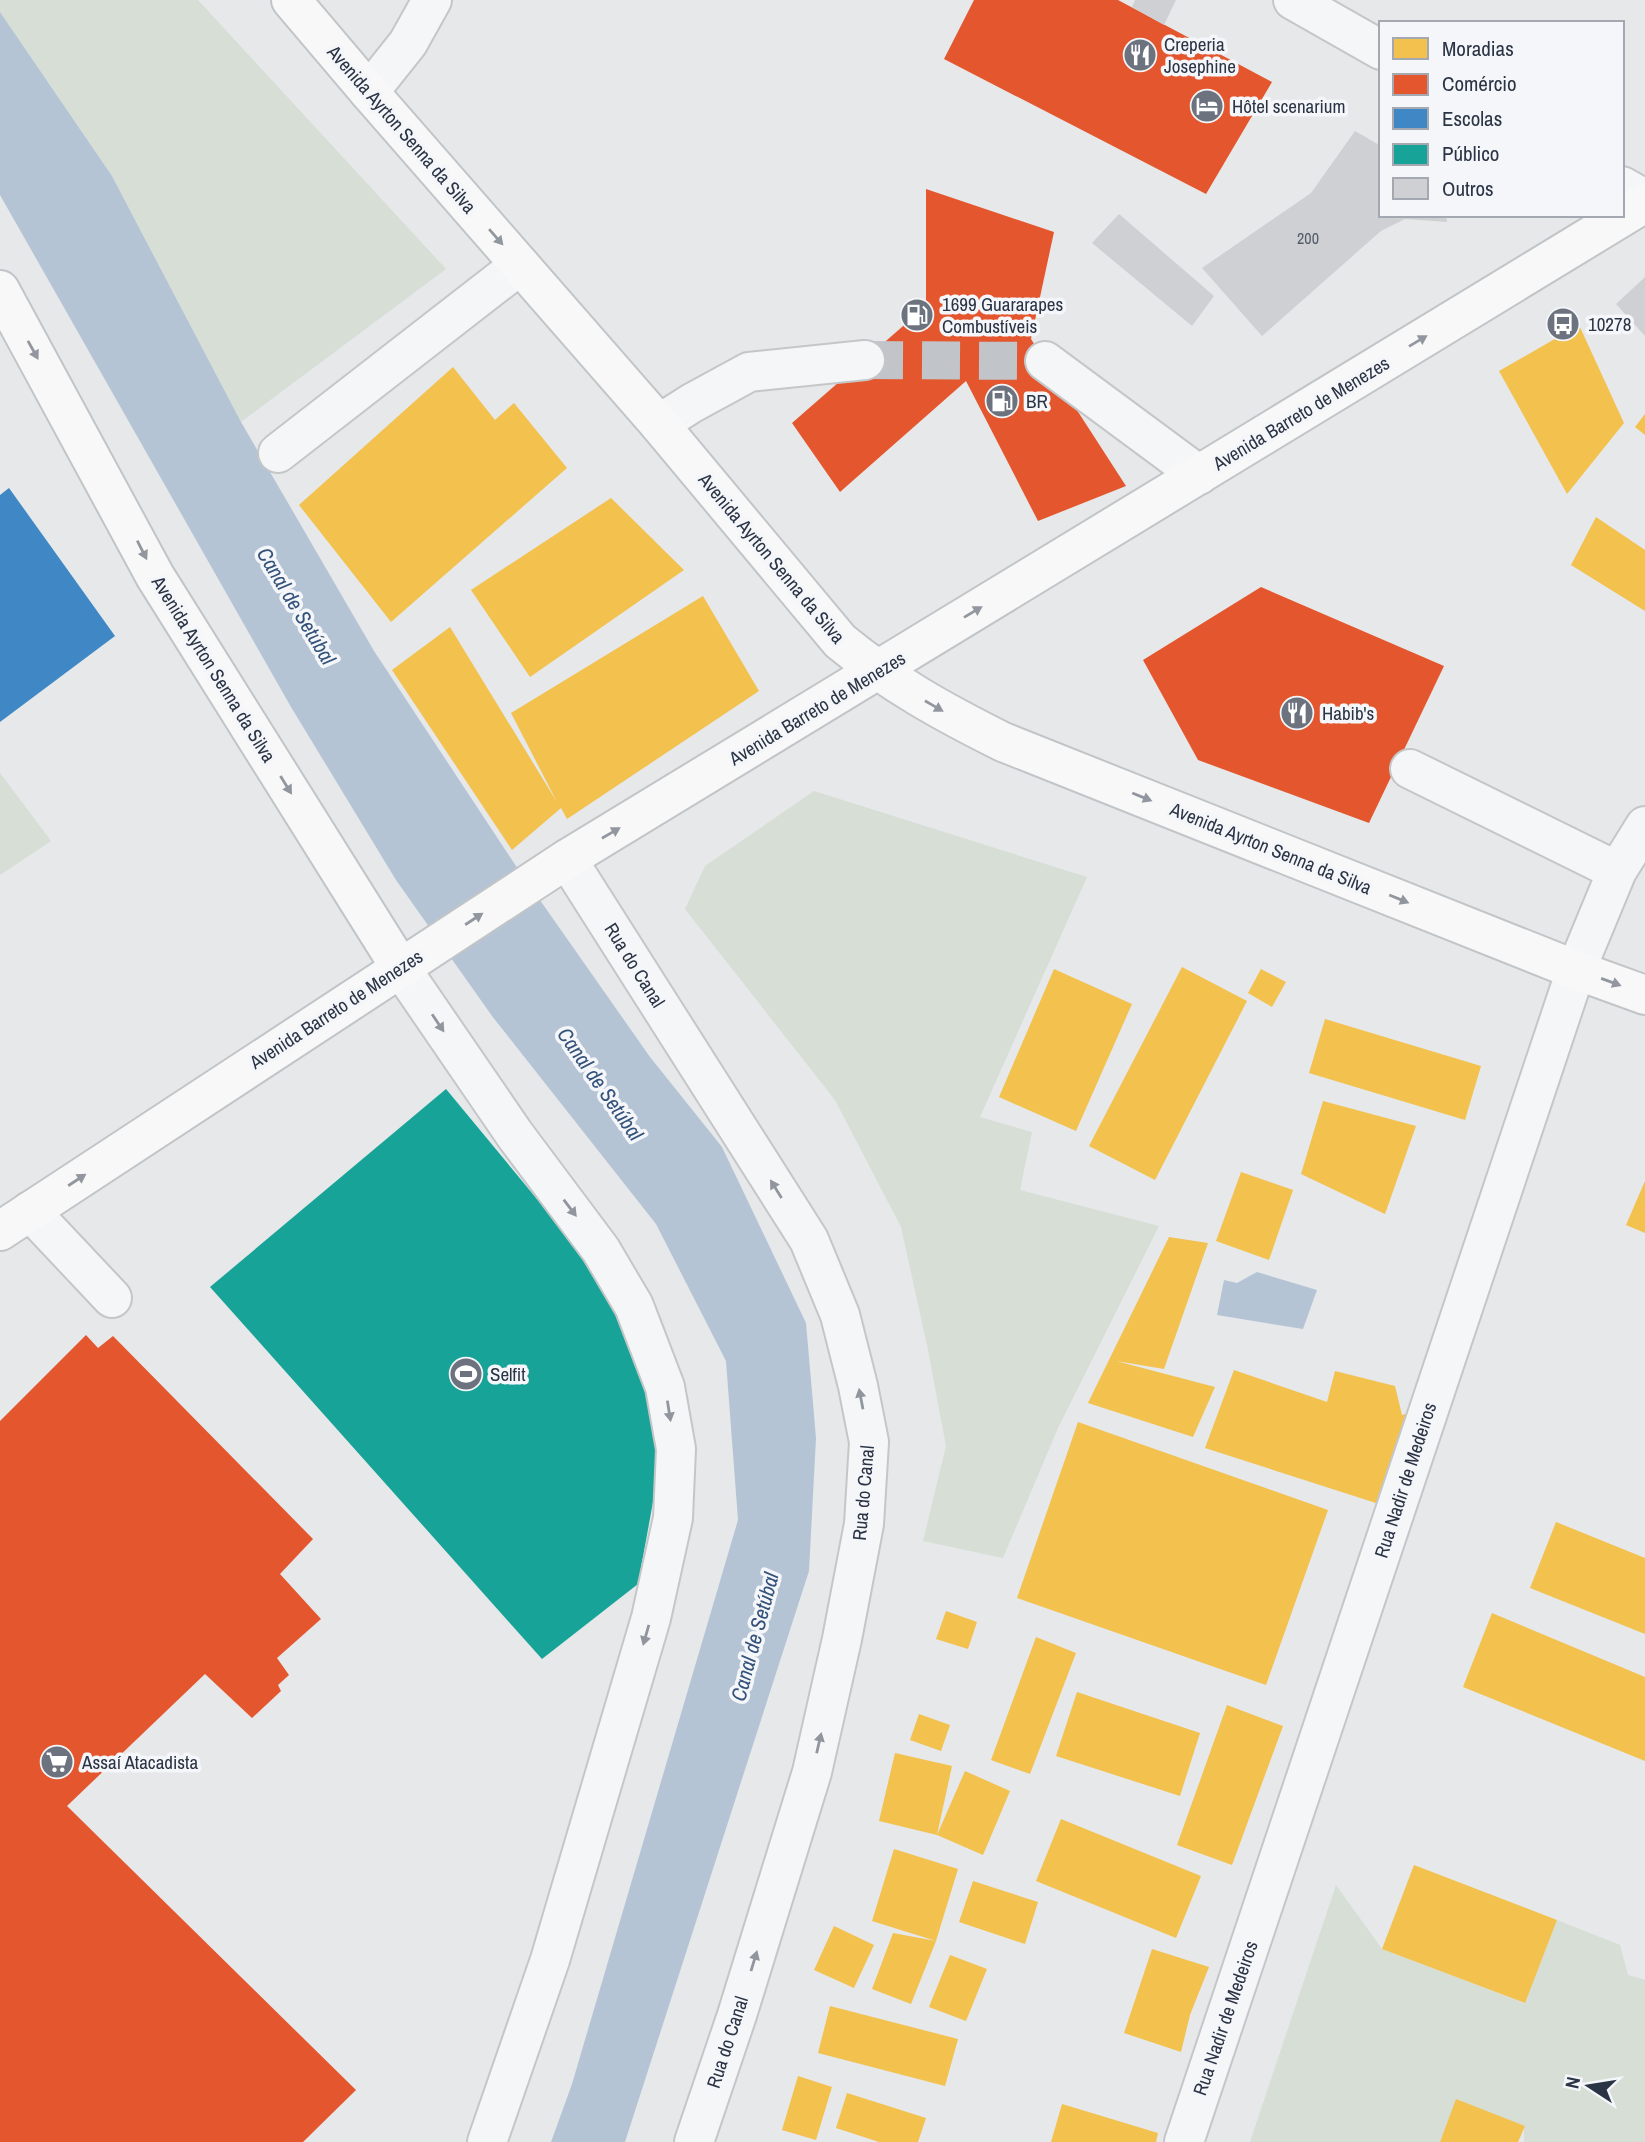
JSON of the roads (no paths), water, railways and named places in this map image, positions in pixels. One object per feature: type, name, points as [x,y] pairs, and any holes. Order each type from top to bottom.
[{"type":"main road","name":"Avenida Ayrton Senna da Silva","points":[[291,0],[660,424],[840,641],[876,671],[939,710],[1003,741],[1576,970],[1645,995]]},
{"type":"main road","name":"Avenida Barreto de Menezes","points":[[1624,214],[1645,201]]},
{"type":"main road","name":"Avenida Barreto de Menezes","points":[[15,1221],[567,859],[1619,217]]},
{"type":"main road","name":"Avenida Ayrton Senna da Silva","points":[[0,290],[155,576],[408,961]]},
{"type":"street","points":[[369,92],[408,43],[432,0]]},
{"type":"street","points":[[1293,0],[1379,49]]},
{"type":"street","points":[[1624,187],[1645,201]]},
{"type":"street","points":[[278,453],[520,265]]},
{"type":"street","points":[[660,424],[749,372],[865,360]]},
{"type":"street","points":[[1045,361],[1199,475]]},
{"type":"street","points":[[1410,769],[1617,871]]},
{"type":"street","name":"Rua Nadir de Medeiros","points":[[1184,2142],[1576,970],[1617,871],[1645,826]]},
{"type":"street","name":"Rua do Canal","points":[[567,859],[808,1240],[840,1315],[869,1442],[864,1524],[812,1772],[737,2015],[694,2142]]},
{"type":"street","points":[[408,961],[515,1135],[601,1250],[634,1306],[665,1387],[676,1449],[673,1518],[651,1618],[550,1960],[487,2142]]},
{"type":"street","points":[[15,1221],[112,1298]]},
{"type":"water","name":"Canal de Setúbal","points":[[0,12],[112,176],[241,422],[374,651],[516,866],[650,1057],[722,1147],[806,1323],[816,1438],[809,1571],[625,2142],[551,2142],[572,2084],[738,1520],[726,1361],[656,1224],[492,1016],[396,880],[291,707],[0,195]]},
{"type":"water","points":[[1257,1272],[1317,1290],[1303,1329],[1217,1315],[1224,1280],[1237,1283]]},
{"type":"tunnel","points":[[865,360],[1045,361]]},
{"type":"place","name":"Creperia Josephine","points":[[1140,55]]},
{"type":"place","name":"Hôtel scenarium","points":[[1207,106]]},
{"type":"place","name":"1699 Guararapes Combustíveis","points":[[917,315]]},
{"type":"place","name":"10278","points":[[1563,324]]},
{"type":"place","name":"BR","points":[[1002,401]]},
{"type":"place","name":"Habib's","points":[[1297,713]]},
{"type":"place","name":"Selfit","points":[[466,1374]]},
{"type":"place","name":"Assaí Atacadista","points":[[57,1762]]}]
